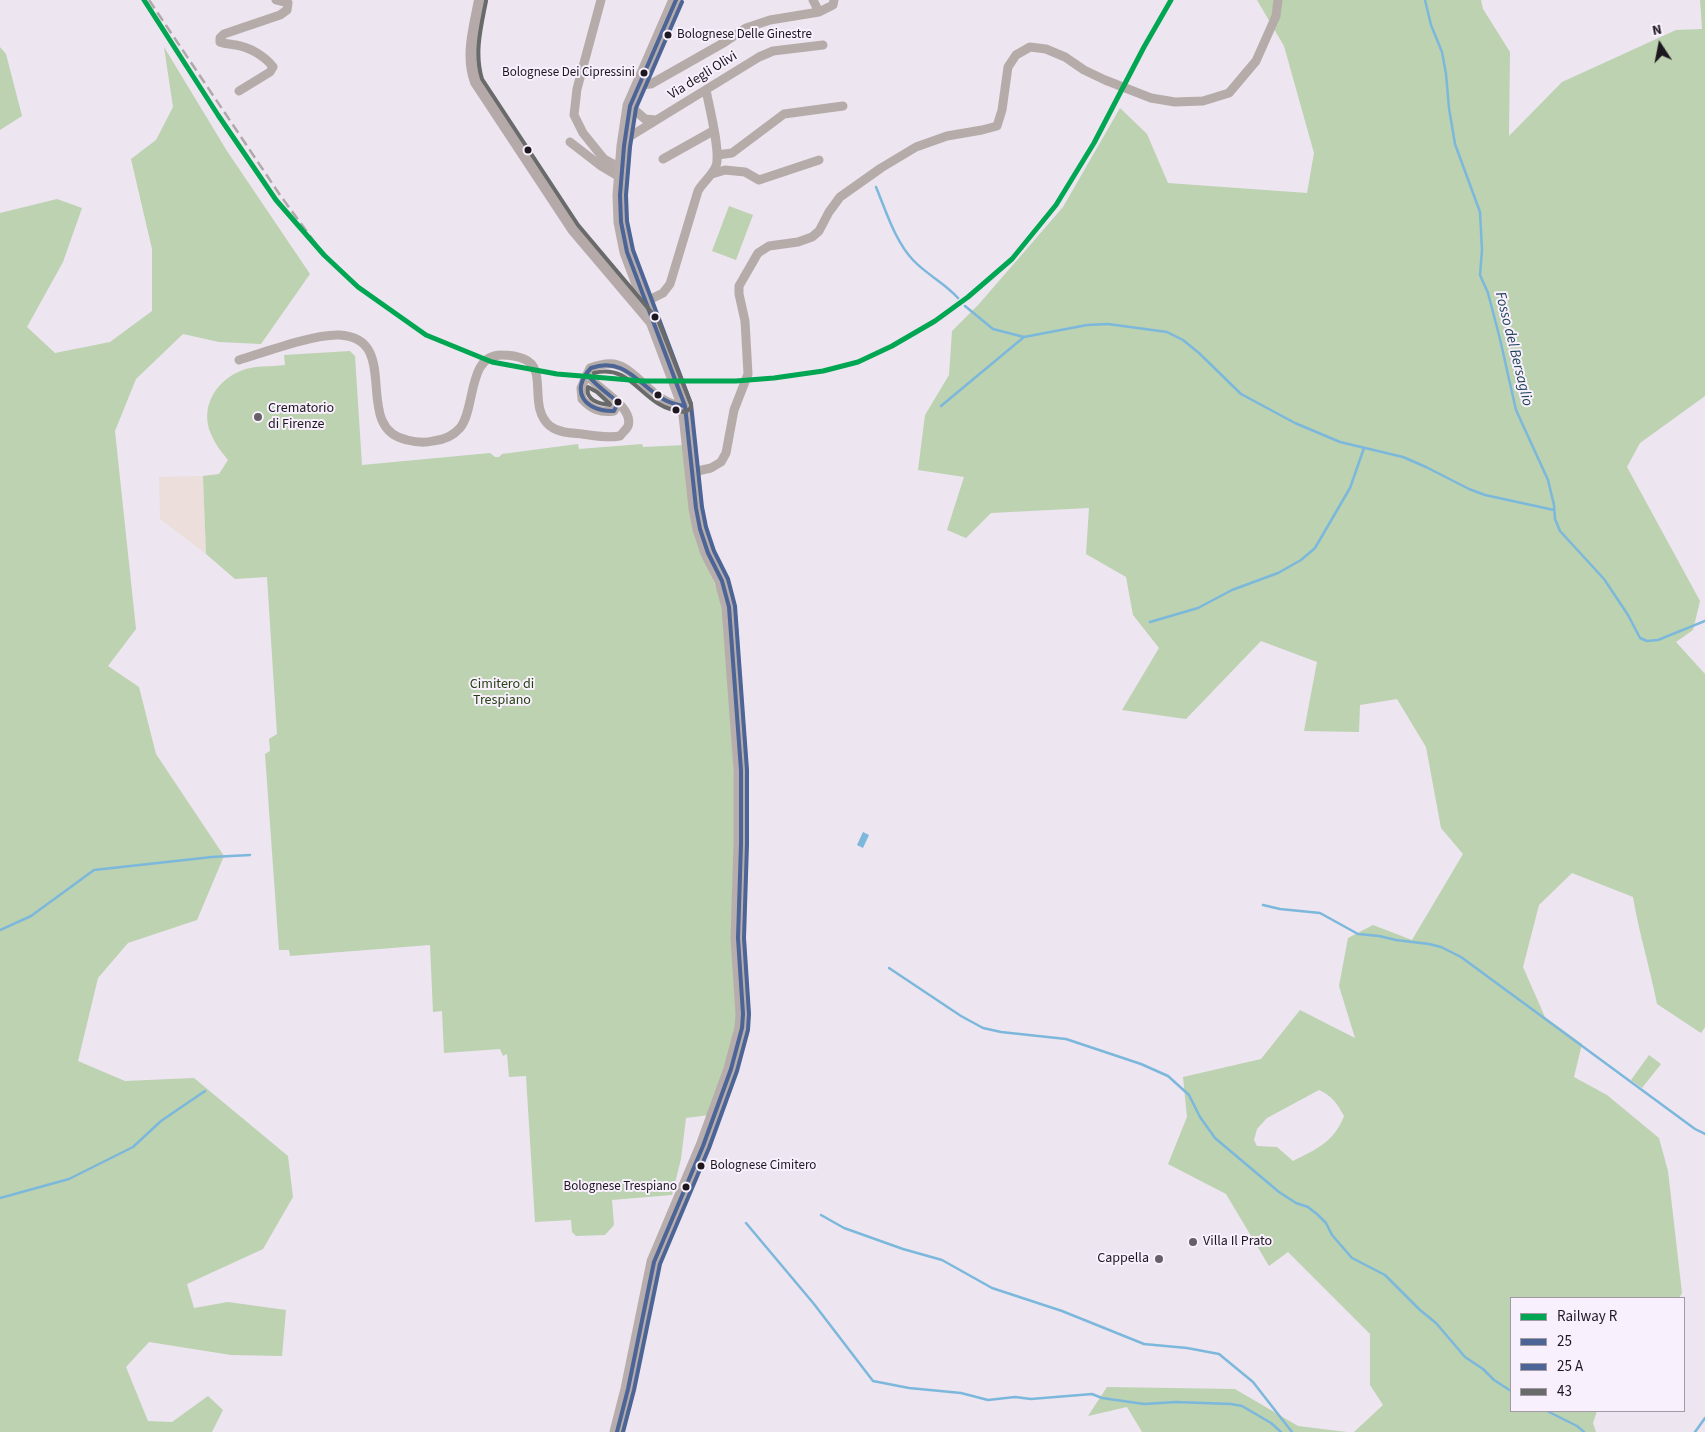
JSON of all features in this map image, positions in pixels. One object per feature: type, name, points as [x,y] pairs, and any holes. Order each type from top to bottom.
[{"type":"main road","points":[[617,1432],[628,1389],[654,1262],[703,1146],[731,1070],[743,1021],[738,938],[742,844],[742,778],[729,607],[722,581],[708,553],[700,530],[685,406],[627,252],[621,222],[624,140],[630,106],[676,0]]},
{"type":"street","points":[[239,91],[270,72],[272,67],[268,60],[254,52],[238,45],[220,42],[220,38],[224,34],[280,15],[287,10],[288,3],[276,0]]},
{"type":"street","points":[[480,0],[473,35],[471,69],[476,82],[573,229],[653,323]]},
{"type":"street","points":[[601,0],[577,88],[574,115],[583,133],[604,159],[622,174]]},
{"type":"street","points":[[814,0],[819,12]]},
{"type":"street","points":[[638,85],[651,84],[746,28],[770,20],[819,12],[833,5],[834,0]]},
{"type":"street","points":[[693,472],[711,468],[721,462],[728,443],[734,410],[748,374],[745,321],[739,286],[758,253],[769,246],[798,242],[812,237],[819,231],[828,212],[840,197],[916,147],[947,136],[997,126],[1002,110],[1008,67],[1016,54],[1030,47],[1046,49],[1065,57],[1084,70],[1104,80],[1151,98],[1176,102],[1203,101],[1229,92],[1256,61],[1276,16],[1278,0]]},
{"type":"street","name":"Via degli Olivi","points":[[624,140],[759,57],[774,51],[823,46]]},
{"type":"street","points":[[645,302],[663,293],[670,284],[698,191],[717,165],[714,131],[706,90]]},
{"type":"street","points":[[630,106],[645,119],[656,120]]},
{"type":"street","points":[[717,156],[732,153],[784,114],[843,106]]},
{"type":"street","points":[[663,159],[714,131]]},
{"type":"street","points":[[570,142],[601,166],[622,174]]},
{"type":"street","points":[[712,174],[725,170],[745,172],[759,180],[819,160]]},
{"type":"street","points":[[240,360],[327,335],[351,337],[367,348],[373,361],[377,405],[381,420],[387,431],[398,438],[432,442],[448,437],[460,428],[468,411],[476,378],[483,363],[491,356],[513,356],[526,360],[535,366],[538,382],[539,410],[550,426],[562,432],[609,438],[620,436],[628,426],[628,420],[618,402],[601,386],[593,383],[587,374]]},
{"type":"street","points":[[618,402],[614,411],[603,412],[587,404],[582,399],[581,388],[590,368],[614,364],[624,368],[659,396],[678,406],[685,406]]},
{"type":"shaded area","points":[[203,476],[206,554],[160,519],[159,477]]},
{"type":"green space","points":[[1257,0],[1481,0],[1483,9],[1510,52],[1509,136],[1562,82],[1676,30],[1702,29],[1700,0],[1705,0],[1705,396],[1640,443],[1627,467],[1700,601],[1693,630],[1676,642],[1705,674],[1705,1027],[1701,1033],[1657,1004],[1633,897],[1572,873],[1539,905],[1523,967],[1545,1017],[1582,1044],[1574,1077],[1607,1095],[1659,1138],[1668,1171],[1682,1293],[1680,1297],[1510,1297],[1510,1412],[1597,1412],[1593,1423],[1596,1432],[1354,1432],[1383,1405],[1370,1385],[1370,1334],[1288,1252],[1269,1266],[1226,1194],[1168,1164],[1187,1117],[1183,1077],[1261,1059],[1300,1010],[1355,1038],[1339,986],[1348,938],[1373,925],[1412,940],[1463,854],[1441,828],[1426,747],[1397,699],[1360,705],[1359,732],[1304,731],[1317,662],[1261,641],[1186,719],[1122,710],[1159,648],[1133,615],[1126,577],[1086,554],[1089,508],[991,513],[966,538],[947,530],[964,477],[918,470],[925,415],[949,375],[952,331],[979,304],[1063,207],[1120,108],[1147,134],[1168,183],[1307,193],[1314,153],[1284,46]],"holes":[[[1319,1090],[1334,1100],[1344,1116],[1340,1125],[1324,1144],[1293,1161],[1277,1147],[1257,1146],[1254,1140],[1257,1129],[1267,1118]]]},
{"type":"green space","points":[[0,47],[6,54],[22,116],[0,130]]},
{"type":"green space","points":[[164,47],[227,151],[310,274],[261,344],[219,342],[183,334],[136,379],[115,431],[136,629],[108,666],[139,687],[156,754],[224,856],[197,920],[128,943],[98,978],[78,1061],[125,1081],[194,1078],[288,1156],[293,1197],[263,1249],[187,1284],[194,1308],[228,1302],[286,1310],[282,1356],[231,1355],[149,1342],[126,1367],[148,1421],[172,1422],[208,1396],[223,1410],[212,1432],[0,1432],[0,213],[57,199],[82,208],[63,262],[27,327],[55,353],[110,342],[152,311],[152,249],[131,159],[156,140],[173,107]]},
{"type":"green space","points":[[729,206],[753,215],[736,260],[712,251]]},
{"type":"green space","name":"Cimitero di Trespiano","points":[[350,351],[355,356],[362,465],[490,453],[495,457],[499,457],[502,454],[578,444],[579,449],[642,444],[643,447],[685,445],[706,564],[717,589],[723,612],[736,804],[737,1028],[709,1115],[686,1118],[681,1159],[672,1195],[612,1200],[614,1225],[605,1235],[576,1236],[572,1232],[571,1220],[535,1222],[526,1076],[509,1077],[507,1054],[503,1056],[500,1049],[444,1053],[442,1011],[433,1012],[430,945],[290,956],[289,950],[279,950],[265,754],[270,751],[269,739],[277,734],[267,577],[235,579],[206,554],[203,476],[219,474],[228,460],[213,438],[207,414],[209,404],[218,387],[225,380],[243,370],[285,365],[284,355]]},
{"type":"green space","points":[[1649,1055],[1661,1064],[1642,1088],[1631,1080]]},
{"type":"green space","points":[[1107,1387],[1235,1389],[1298,1426],[1347,1432],[1142,1432],[1127,1407],[1088,1416]]},
{"type":"water","points":[[863,832],[869,835],[863,848],[857,845]]},
{"type":"waterway","name":"Fosso del Bersaglio","points":[[1425,0],[1431,25],[1442,52],[1455,144],[1480,212],[1482,250],[1480,275],[1488,293],[1516,410],[1548,480],[1555,519],[1560,531],[1604,579],[1628,615],[1640,638],[1647,641],[1658,640],[1705,621]]},
{"type":"waterway","points":[[876,187],[891,225],[901,244],[918,265],[958,298]]},
{"type":"waterway","points":[[965,306],[993,329],[1024,337],[1087,325],[1108,324],[1167,332],[1183,340],[1199,353],[1241,394],[1295,423],[1340,442],[1403,457],[1485,495],[1554,510]]},
{"type":"waterway","points":[[941,406],[1024,337]]},
{"type":"waterway","points":[[1150,622],[1198,608],[1232,590],[1278,573],[1301,560],[1315,548],[1350,488],[1364,448]]},
{"type":"waterway","points":[[0,930],[31,916],[94,870],[212,857],[250,855]]},
{"type":"waterway","points":[[1263,905],[1280,909],[1320,913],[1358,934],[1429,944],[1441,947],[1461,957],[1695,1129],[1705,1134]]},
{"type":"waterway","points":[[889,968],[961,1016],[983,1028],[1001,1032],[1066,1039],[1141,1064],[1168,1076],[1189,1095],[1200,1117],[1215,1138],[1279,1192],[1296,1203],[1308,1207],[1318,1215],[1352,1258],[1385,1275],[1436,1323],[1465,1357],[1510,1390]]},
{"type":"waterway","points":[[0,1198],[69,1179],[133,1147],[161,1121],[205,1091]]},
{"type":"waterway","points":[[821,1215],[844,1228],[903,1249],[942,1260],[992,1288],[1062,1311],[1144,1344],[1187,1348],[1219,1354],[1253,1382],[1292,1432]]},
{"type":"waterway","points":[[746,1223],[814,1304],[873,1381],[909,1388],[961,1393],[988,1400],[1092,1394],[1102,1398],[1144,1404],[1176,1402],[1231,1404],[1242,1406],[1271,1423],[1281,1432]]},
{"type":"waterway","points":[[1549,1412],[1577,1426],[1584,1432]]},
{"type":"waterway","points":[[1695,1432],[1705,1418]]},
{"type":"railway","points":[[149,0],[280,195],[324,255]]},
{"type":"rail line","name":"R","points":[[144,0],[218,115],[276,200],[324,255],[358,287],[426,335],[492,362],[557,374],[642,381],[736,381],[823,371],[858,362],[892,346],[935,321],[968,297],[1012,259],[1056,205],[1094,143],[1171,0]]},
{"type":"transit line","name":"25","points":[[617,1432],[628,1389],[654,1262],[703,1146],[731,1069],[742,1028],[743,1014],[738,938],[741,770],[729,607],[722,581],[708,553],[700,529],[685,406],[627,252],[621,222],[620,195],[630,106],[676,0]]},
{"type":"transit line","name":"43","points":[[486,1],[478,50],[482,79],[578,225],[658,320],[691,408],[685,412],[668,408],[659,404],[630,380],[614,372],[594,373]]},
{"type":"transit line","points":[[623,1432],[634,1390],[660,1264],[709,1148],[737,1071],[748,1030],[749,1014],[744,938],[747,770],[735,606],[728,579],[714,551],[706,527],[702,507],[691,404],[633,250],[627,221],[626,195],[630,147],[636,108],[682,2]]},
{"type":"transit line","name":"25","points":[[587,374],[618,402],[614,411],[595,408],[583,398],[581,385],[584,376],[591,368],[603,365],[622,369],[663,399],[685,406]]},
{"type":"transit line","name":"43","points":[[588,387],[597,392],[610,405],[602,404],[591,398],[588,387]]},
{"type":"place","name":"Bolognese Delle Ginestre","points":[[668,35]]},
{"type":"place","name":"Bolognese Dei Cipressini","points":[[644,73]]},
{"type":"place","name":"Crematorio di Firenze","points":[[258,417]]},
{"type":"place","name":"Bolognese Cimitero","points":[[701,1166]]},
{"type":"place","name":"Bolognese Trespiano","points":[[686,1187]]},
{"type":"place","name":"Villa Il Prato","points":[[1193,1242]]},
{"type":"place","name":"Cappella","points":[[1159,1259]]}]
